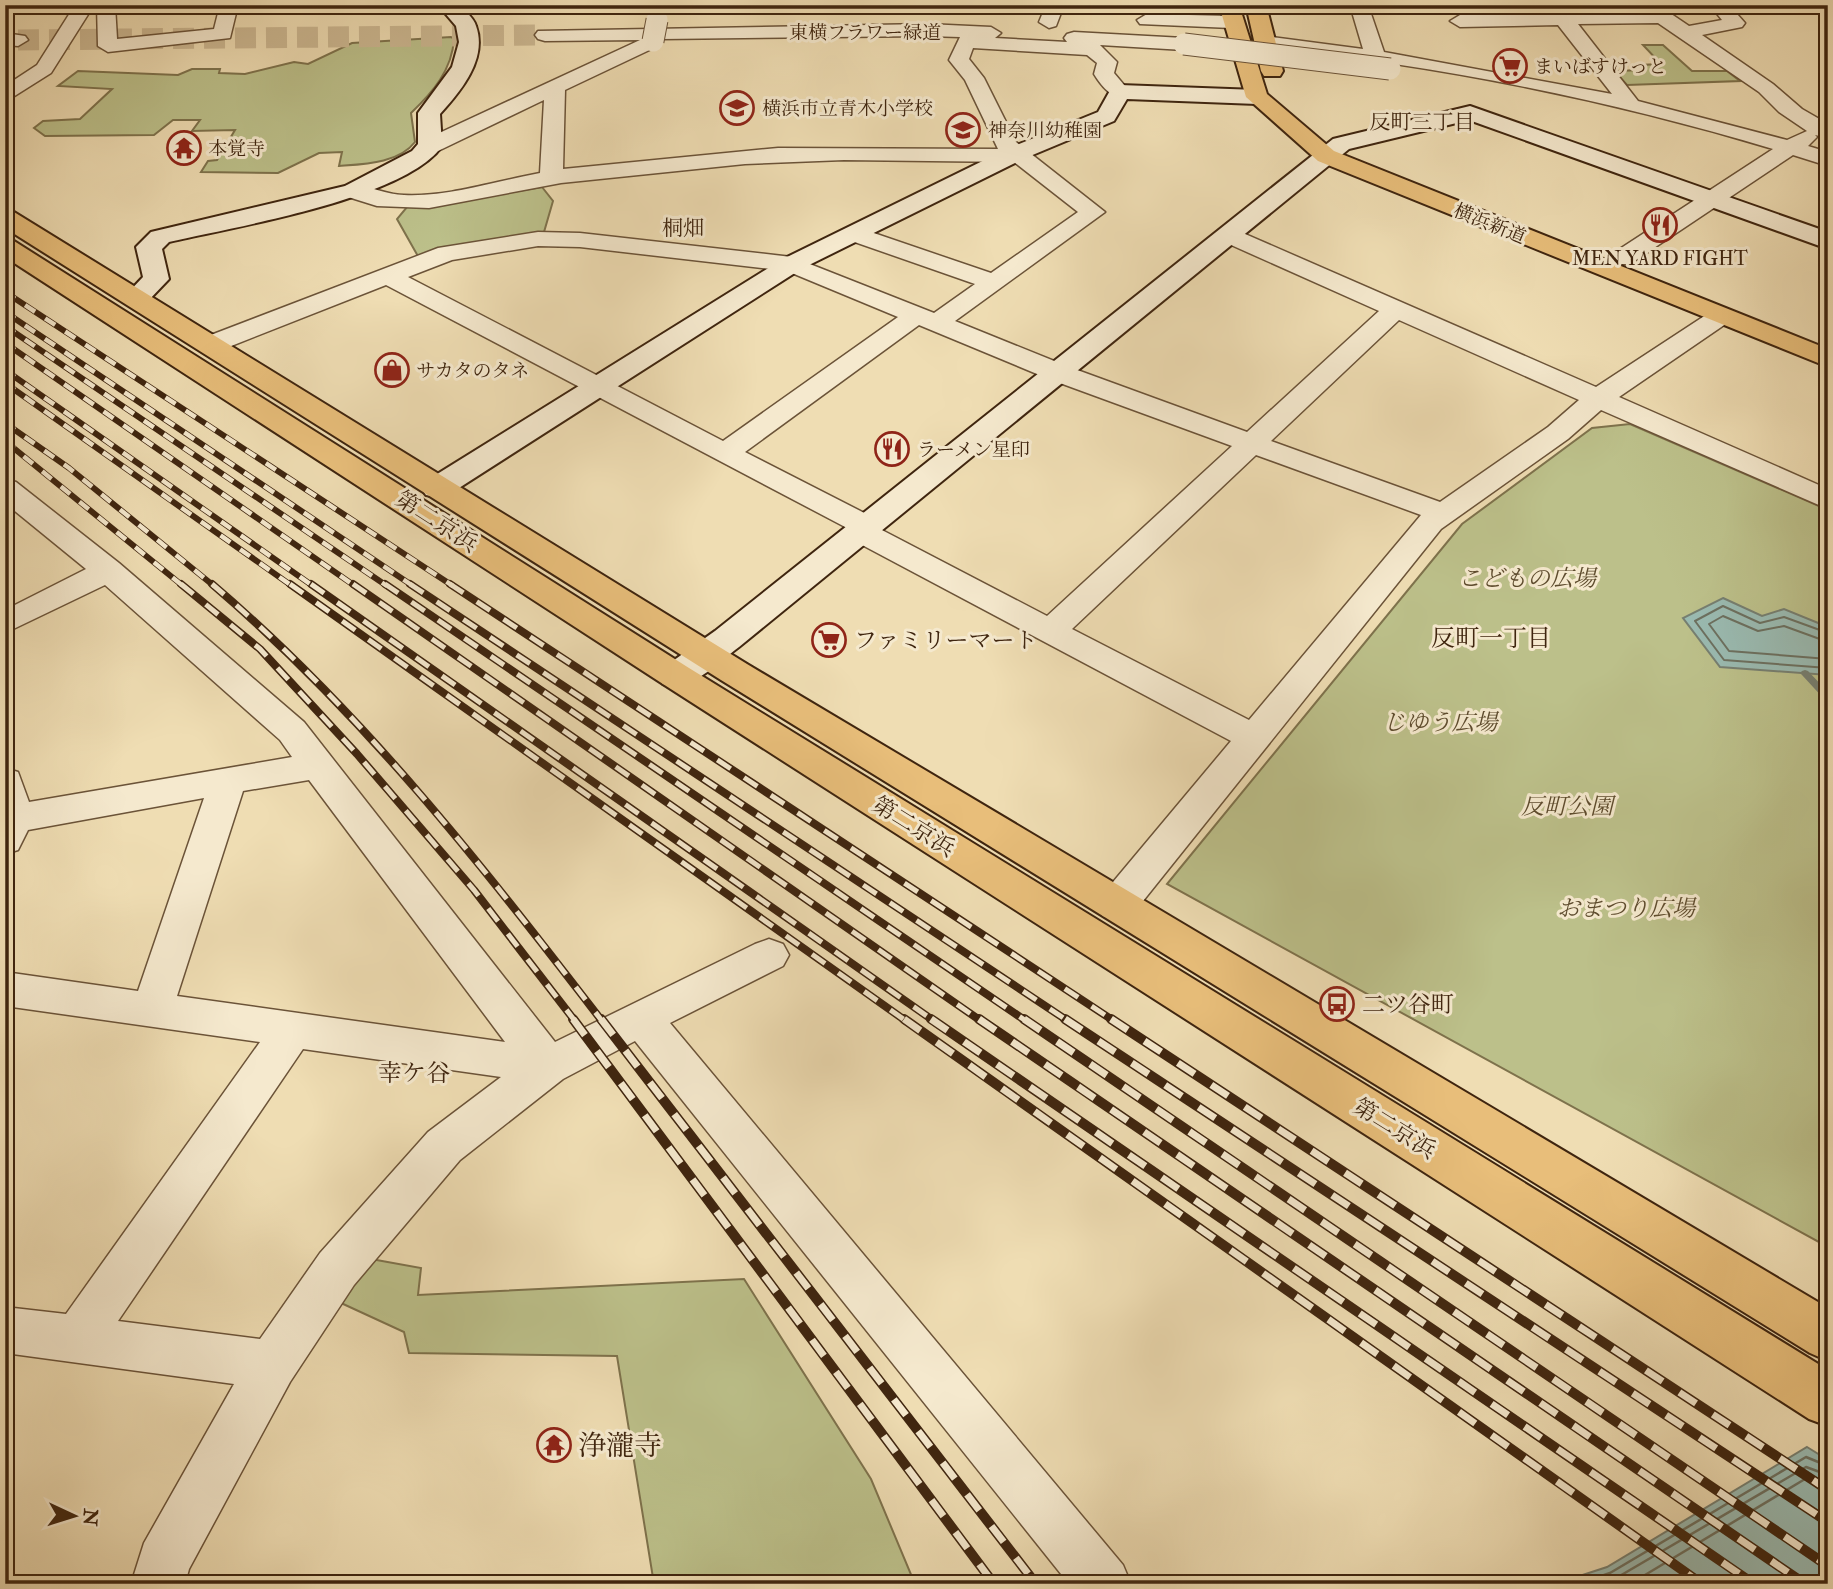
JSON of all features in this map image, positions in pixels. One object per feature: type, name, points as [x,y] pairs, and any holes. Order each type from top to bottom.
[{"type":"highway","name":"横浜新道","points":[[1256,5],[1266,52],[1278,89],[1323,132],[1333,150],[1378,163],[1828,340]]},
{"type":"highway","points":[[1230,14],[1257,97]]},
{"type":"highway","name":"横浜新道","points":[[1257,97],[1333,150],[1828,359]]},
{"type":"highway","name":"第二京浜","points":[[5,217],[212,344],[437,488],[691,665],[1116,905],[1828,1336]]},
{"type":"highway","name":"第二京浜","points":[[5,246],[691,665],[1828,1400]]},
{"type":"street","points":[[5,96],[44,69],[85,5]]},
{"type":"street","points":[[106,5],[108,46],[223,34],[229,5]]},
{"type":"street","points":[[430,146],[429,113],[449,92],[463,67],[469,42],[466,24],[448,5]]},
{"type":"street","points":[[137,297],[156,279],[149,247],[160,237],[352,191],[420,156],[430,146],[653,41],[657,20],[671,5]]},
{"type":"street","points":[[1359,5],[1383,63]]},
{"type":"street","points":[[1685,33],[1735,23],[1719,5]]},
{"type":"street","points":[[1470,113],[1480,83],[1456,13],[1653,11],[1766,88],[1774,97],[1823,131],[1621,259]]},
{"type":"street","points":[[1558,12],[1631,105]]},
{"type":"street","points":[[635,13],[657,20],[892,15],[1017,21],[1052,14],[1100,21]]},
{"type":"street","points":[[1126,19],[1230,14]]},
{"type":"street","name":"東横フラワー緑道","points":[[545,34],[926,30],[1184,44],[1383,63]]},
{"type":"street","points":[[725,453],[927,319],[994,282],[1093,212],[1013,155],[974,78],[959,60],[965,42],[1092,49],[1107,61],[1104,74],[1120,92],[1257,97]]},
{"type":"street","points":[[1266,52],[1383,63],[1480,83],[1599,108],[1782,159],[1828,169]]},
{"type":"street","points":[[1266,52],[1294,64],[1480,83],[1631,105],[1782,159]]},
{"type":"street","points":[[1480,83],[1571,113]]},
{"type":"street","points":[[551,178],[555,88]]},
{"type":"street","points":[[437,488],[792,264],[1013,155],[1106,116],[1120,92]]},
{"type":"street","points":[[691,665],[1059,373],[1333,150],[1470,113],[1828,241]]},
{"type":"street","points":[[352,191],[383,200],[417,202],[551,178],[746,157],[826,153],[1013,155]]},
{"type":"street","points":[[1742,156],[1828,159]]},
{"type":"street","points":[[853,234],[994,282]]},
{"type":"street","points":[[1228,235],[1596,400],[1828,500]]},
{"type":"street","points":[[212,344],[447,253],[538,239],[580,240],[792,264],[1059,373],[1443,513]]},
{"type":"street","points":[[387,276],[725,453],[1050,631],[1254,738]]},
{"type":"street","points":[[1050,631],[1395,310]]},
{"type":"street","points":[[1116,905],[1430,523],[1558,433],[1596,400],[1721,316]]},
{"type":"street","points":[[5,488],[108,570],[292,731],[548,1066]]},
{"type":"street","points":[[5,623],[108,570]]},
{"type":"street","points":[[5,780],[8,826],[320,765]]},
{"type":"street","points":[[152,1010],[228,781]]},
{"type":"street","points":[[158,1584],[163,1562],[272,1365],[337,1269],[444,1146],[548,1066],[769,955]]},
{"type":"street","points":[[5,989],[548,1066]]},
{"type":"street","points":[[641,1018],[1104,1584]]},
{"type":"street","points":[[78,1338],[292,1030]]},
{"type":"street","points":[[5,1330],[272,1365]]},
{"type":"green space","points":[[451,37],[454,39],[450,61],[445,71],[434,89],[411,113],[415,142],[400,154],[381,161],[339,166],[342,152],[319,153],[278,173],[201,172],[208,161],[217,160],[235,130],[192,131],[200,120],[173,120],[154,135],[45,136],[34,128],[43,121],[80,119],[112,89],[58,86],[78,71],[178,75],[192,69],[220,69],[219,73],[245,74],[294,62],[308,64],[352,43]]},
{"type":"green space","points":[[1643,45],[1663,45],[1692,71],[1727,71],[1740,81],[1627,85],[1614,71],[1644,70],[1640,65],[1661,64]]},
{"type":"green space","points":[[542,187],[553,201],[544,232],[447,247],[419,258],[397,219],[407,207],[422,207]]},
{"type":"green space","name":"反町公園","points":[[1630,424],[1828,510],[1828,1247],[1167,884],[1462,524],[1592,428]]},
{"type":"green space","points":[[371,1259],[421,1268],[418,1295],[744,1279],[871,1479],[915,1584],[654,1584],[617,1356],[409,1353],[404,1332],[341,1303]]},
{"type":"water","points":[[1723,598],[1762,616],[1784,609],[1828,627],[1828,675],[1720,667],[1683,618]]},
{"type":"water","points":[[1807,1447],[1828,1460],[1828,1584],[1555,1584],[1607,1567]]},
{"type":"water","points":[[1192,1580],[1420,1583],[1432,1584],[1180,1584]]},
{"type":"waterway","points":[[1805,673],[1828,698]]},
{"type":"tunnel","points":[[18,40],[545,35]]},
{"type":"railway","points":[[5,292],[453,586]]},
{"type":"railway","points":[[5,312],[412,585]]},
{"type":"railway","points":[[5,326],[387,586]]},
{"type":"railway","points":[[5,343],[355,586]]},
{"type":"railway","points":[[5,370],[313,586]]},
{"type":"railway","points":[[5,383],[292,586]]},
{"type":"railway","points":[[5,423],[69,468],[214,586]]},
{"type":"railway","points":[[5,441],[183,586]]},
{"type":"railway","points":[[181,584],[260,649],[357,754],[474,890],[575,1021]]},
{"type":"railway","points":[[212,584],[267,633],[370,738],[465,848],[602,1021]]},
{"type":"railway","points":[[290,584],[906,1021]]},
{"type":"railway","points":[[311,584],[934,1021]]},
{"type":"railway","points":[[353,584],[981,1021]]},
{"type":"railway","points":[[385,584],[1026,1021]]},
{"type":"railway","points":[[450,584],[1114,1021]]},
{"type":"railway","points":[[412,585],[1068,1021]]},
{"type":"railway","points":[[573,1019],[994,1584]]},
{"type":"railway","points":[[601,1019],[1036,1584]]},
{"type":"railway","points":[[904,1019],[1702,1584]]},
{"type":"railway","points":[[931,1019],[1754,1584]]},
{"type":"railway","points":[[979,1019],[1805,1584]]},
{"type":"railway","points":[[1024,1019],[1828,1566]]},
{"type":"railway","points":[[1065,1019],[1828,1522]]},
{"type":"railway","points":[[1111,1019],[1828,1490]]},
{"type":"place","name":"まいばすけっと","points":[[1510,66]]},
{"type":"place","name":"横浜市立青木小学校","points":[[737,108]]},
{"type":"place","name":"神奈川幼稚園","points":[[963,130]]},
{"type":"place","name":"本覚寺","points":[[184,148]]},
{"type":"place","name":"MEN YARD FIGHT","points":[[1660,225]]},
{"type":"place","name":"サカタのタネ","points":[[392,370]]},
{"type":"place","name":"ラーメン星印","points":[[892,449]]},
{"type":"place","name":"ファミリーマート","points":[[829,640]]},
{"type":"place","name":"二ツ谷町","points":[[1337,1004]]},
{"type":"place","name":"浄瀧寺","points":[[554,1445]]},
{"type":"district","name":"反町三丁目","points":[[1422,122]]},
{"type":"district","name":"桐畑","points":[[683,228]]},
{"type":"district","name":"反町一丁目","points":[[1491,638]]},
{"type":"district","name":"幸ケ谷","points":[[414,1073]]},
{"type":"park label","name":"こどもの広場","points":[[1527,578]]},
{"type":"park label","name":"じゆう広場","points":[[1440,722]]},
{"type":"park label","name":"おまつり広場","points":[[1626,908]]}]
